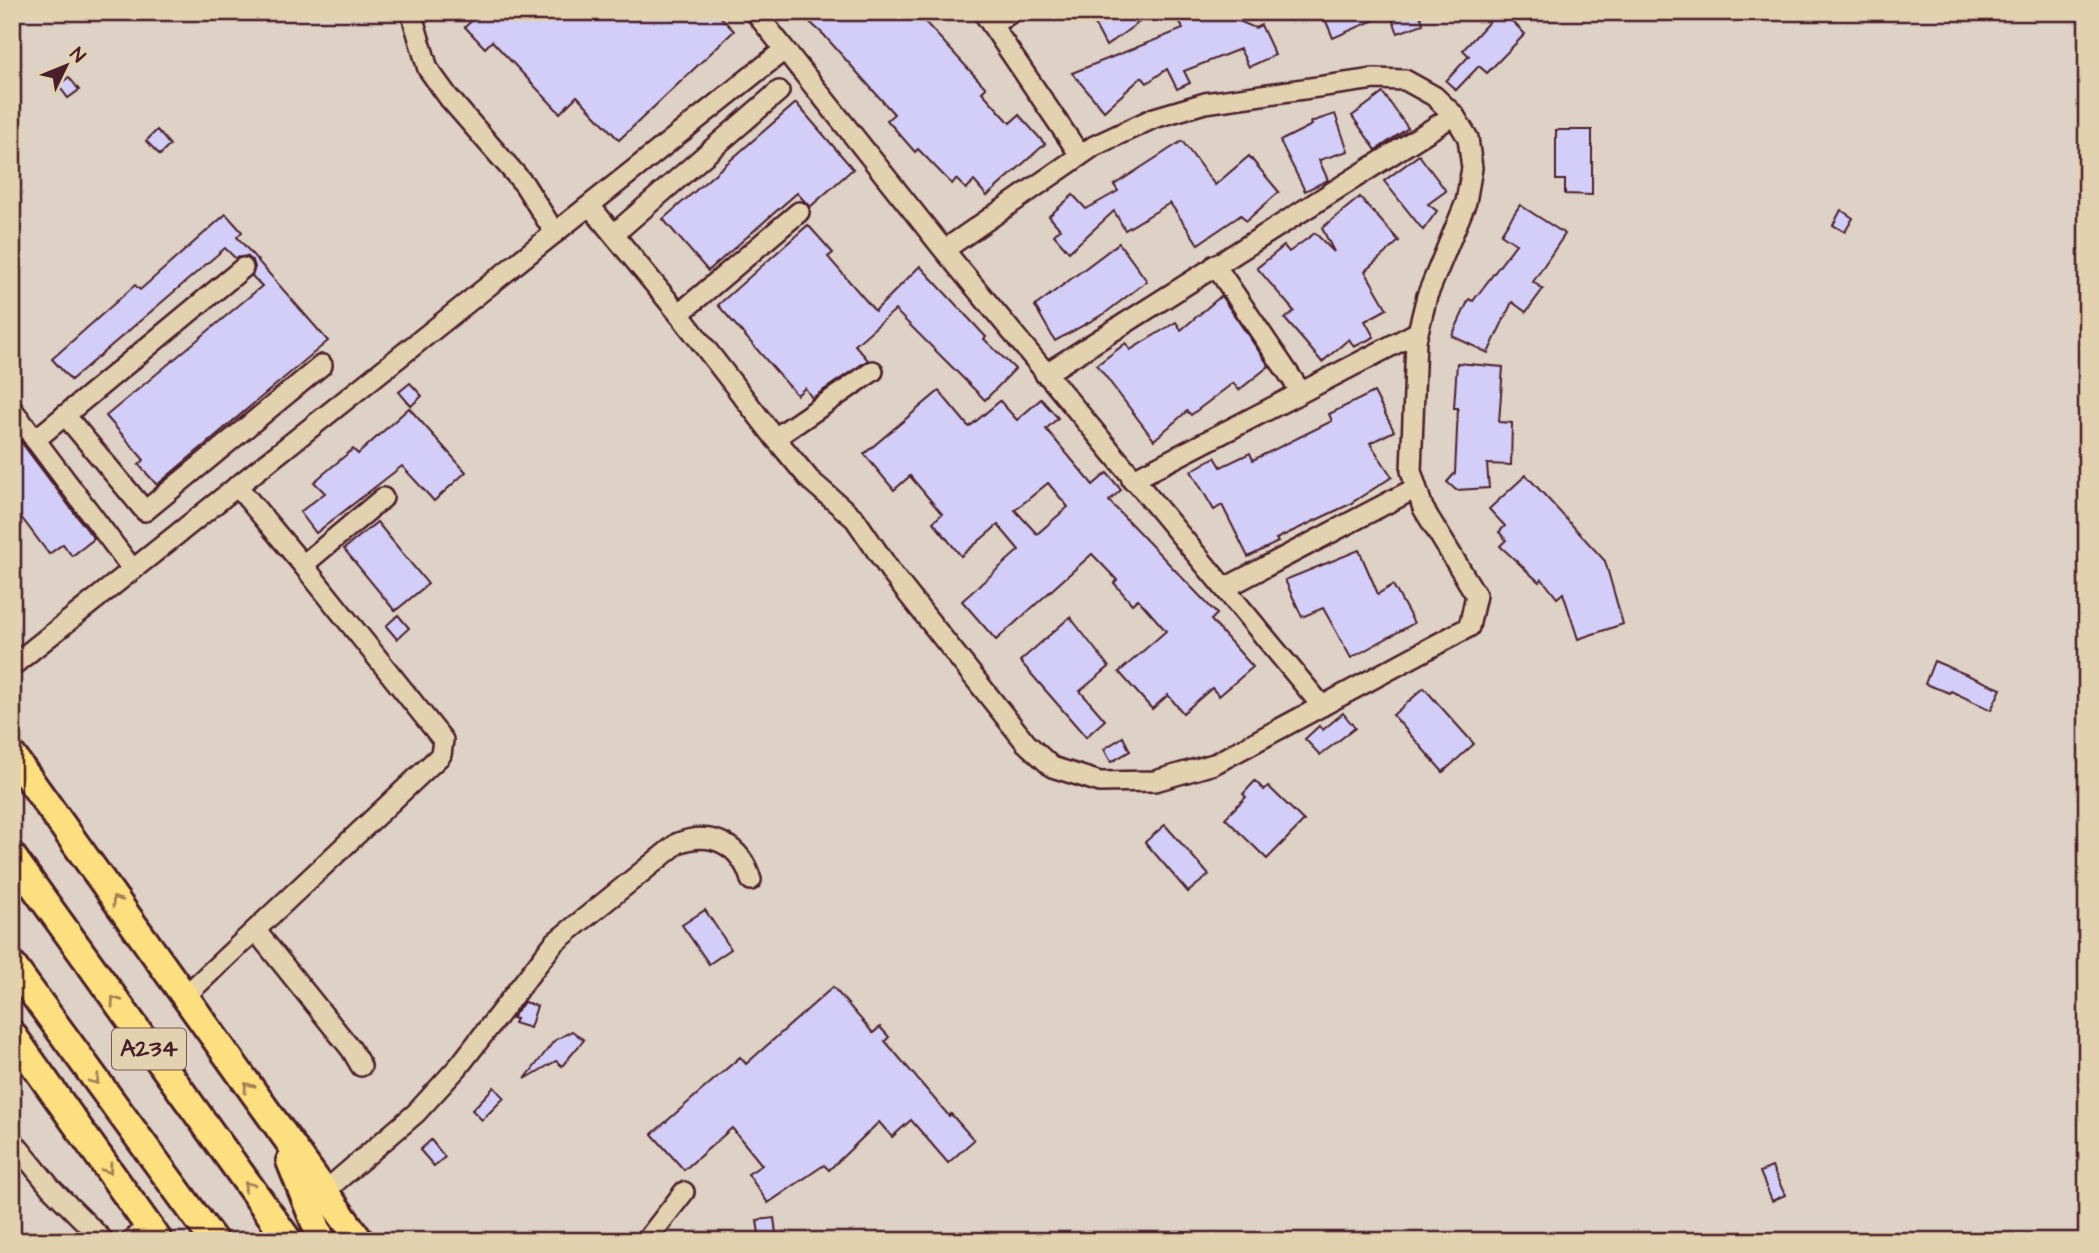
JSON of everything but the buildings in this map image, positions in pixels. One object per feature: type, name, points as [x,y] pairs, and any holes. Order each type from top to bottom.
[{"type":"highway","points":[[12,755],[360,1241]]},
{"type":"highway","name":"A234","points":[[12,856],[289,1241]]},
{"type":"highway","name":"A234","points":[[12,965],[214,1241]]},
{"type":"highway","points":[[12,1034],[146,1236]]},
{"type":"highway","points":[[275,1124],[322,1241]]},
{"type":"street","points":[[411,12],[428,68],[449,98],[524,184],[555,233]]},
{"type":"street","points":[[755,12],[1045,374],[1322,706]]},
{"type":"street","points":[[1012,12],[988,18],[1080,155]]},
{"type":"street","points":[[12,666],[784,50]]},
{"type":"street","points":[[590,206],[680,314],[810,480],[855,519],[893,575],[1026,743],[1052,767],[1100,782],[1155,780],[1214,764],[1469,627],[1476,608],[1476,595],[1423,508],[1411,471],[1418,332],[1427,296],[1466,202],[1472,169],[1468,138],[1454,115],[1434,96],[1405,80],[1374,79],[1205,103],[1154,118],[1080,155],[944,250]]},
{"type":"street","points":[[614,234],[779,91]]},
{"type":"street","points":[[1045,374],[1454,115]]},
{"type":"street","points":[[680,314],[799,212]]},
{"type":"street","points":[[1215,265],[1301,392]]},
{"type":"street","points":[[35,440],[243,268]]},
{"type":"street","points":[[1132,480],[1418,332]]},
{"type":"street","points":[[65,415],[145,511],[322,365]]},
{"type":"street","points":[[775,438],[873,371]]},
{"type":"street","points":[[12,409],[133,570]]},
{"type":"street","points":[[184,997],[430,767],[441,755],[443,740],[237,486]]},
{"type":"street","points":[[1225,588],[1416,488]]},
{"type":"street","points":[[303,565],[383,498]]},
{"type":"street","points":[[324,1192],[416,1113],[459,1066],[554,943],[678,843],[695,836],[710,837],[726,844],[747,866],[751,880]]},
{"type":"street","points":[[256,931],[351,1049],[361,1066]]},
{"type":"street","points":[[12,1140],[51,1188],[104,1241]]},
{"type":"street","points":[[646,1241],[684,1192]]}]
